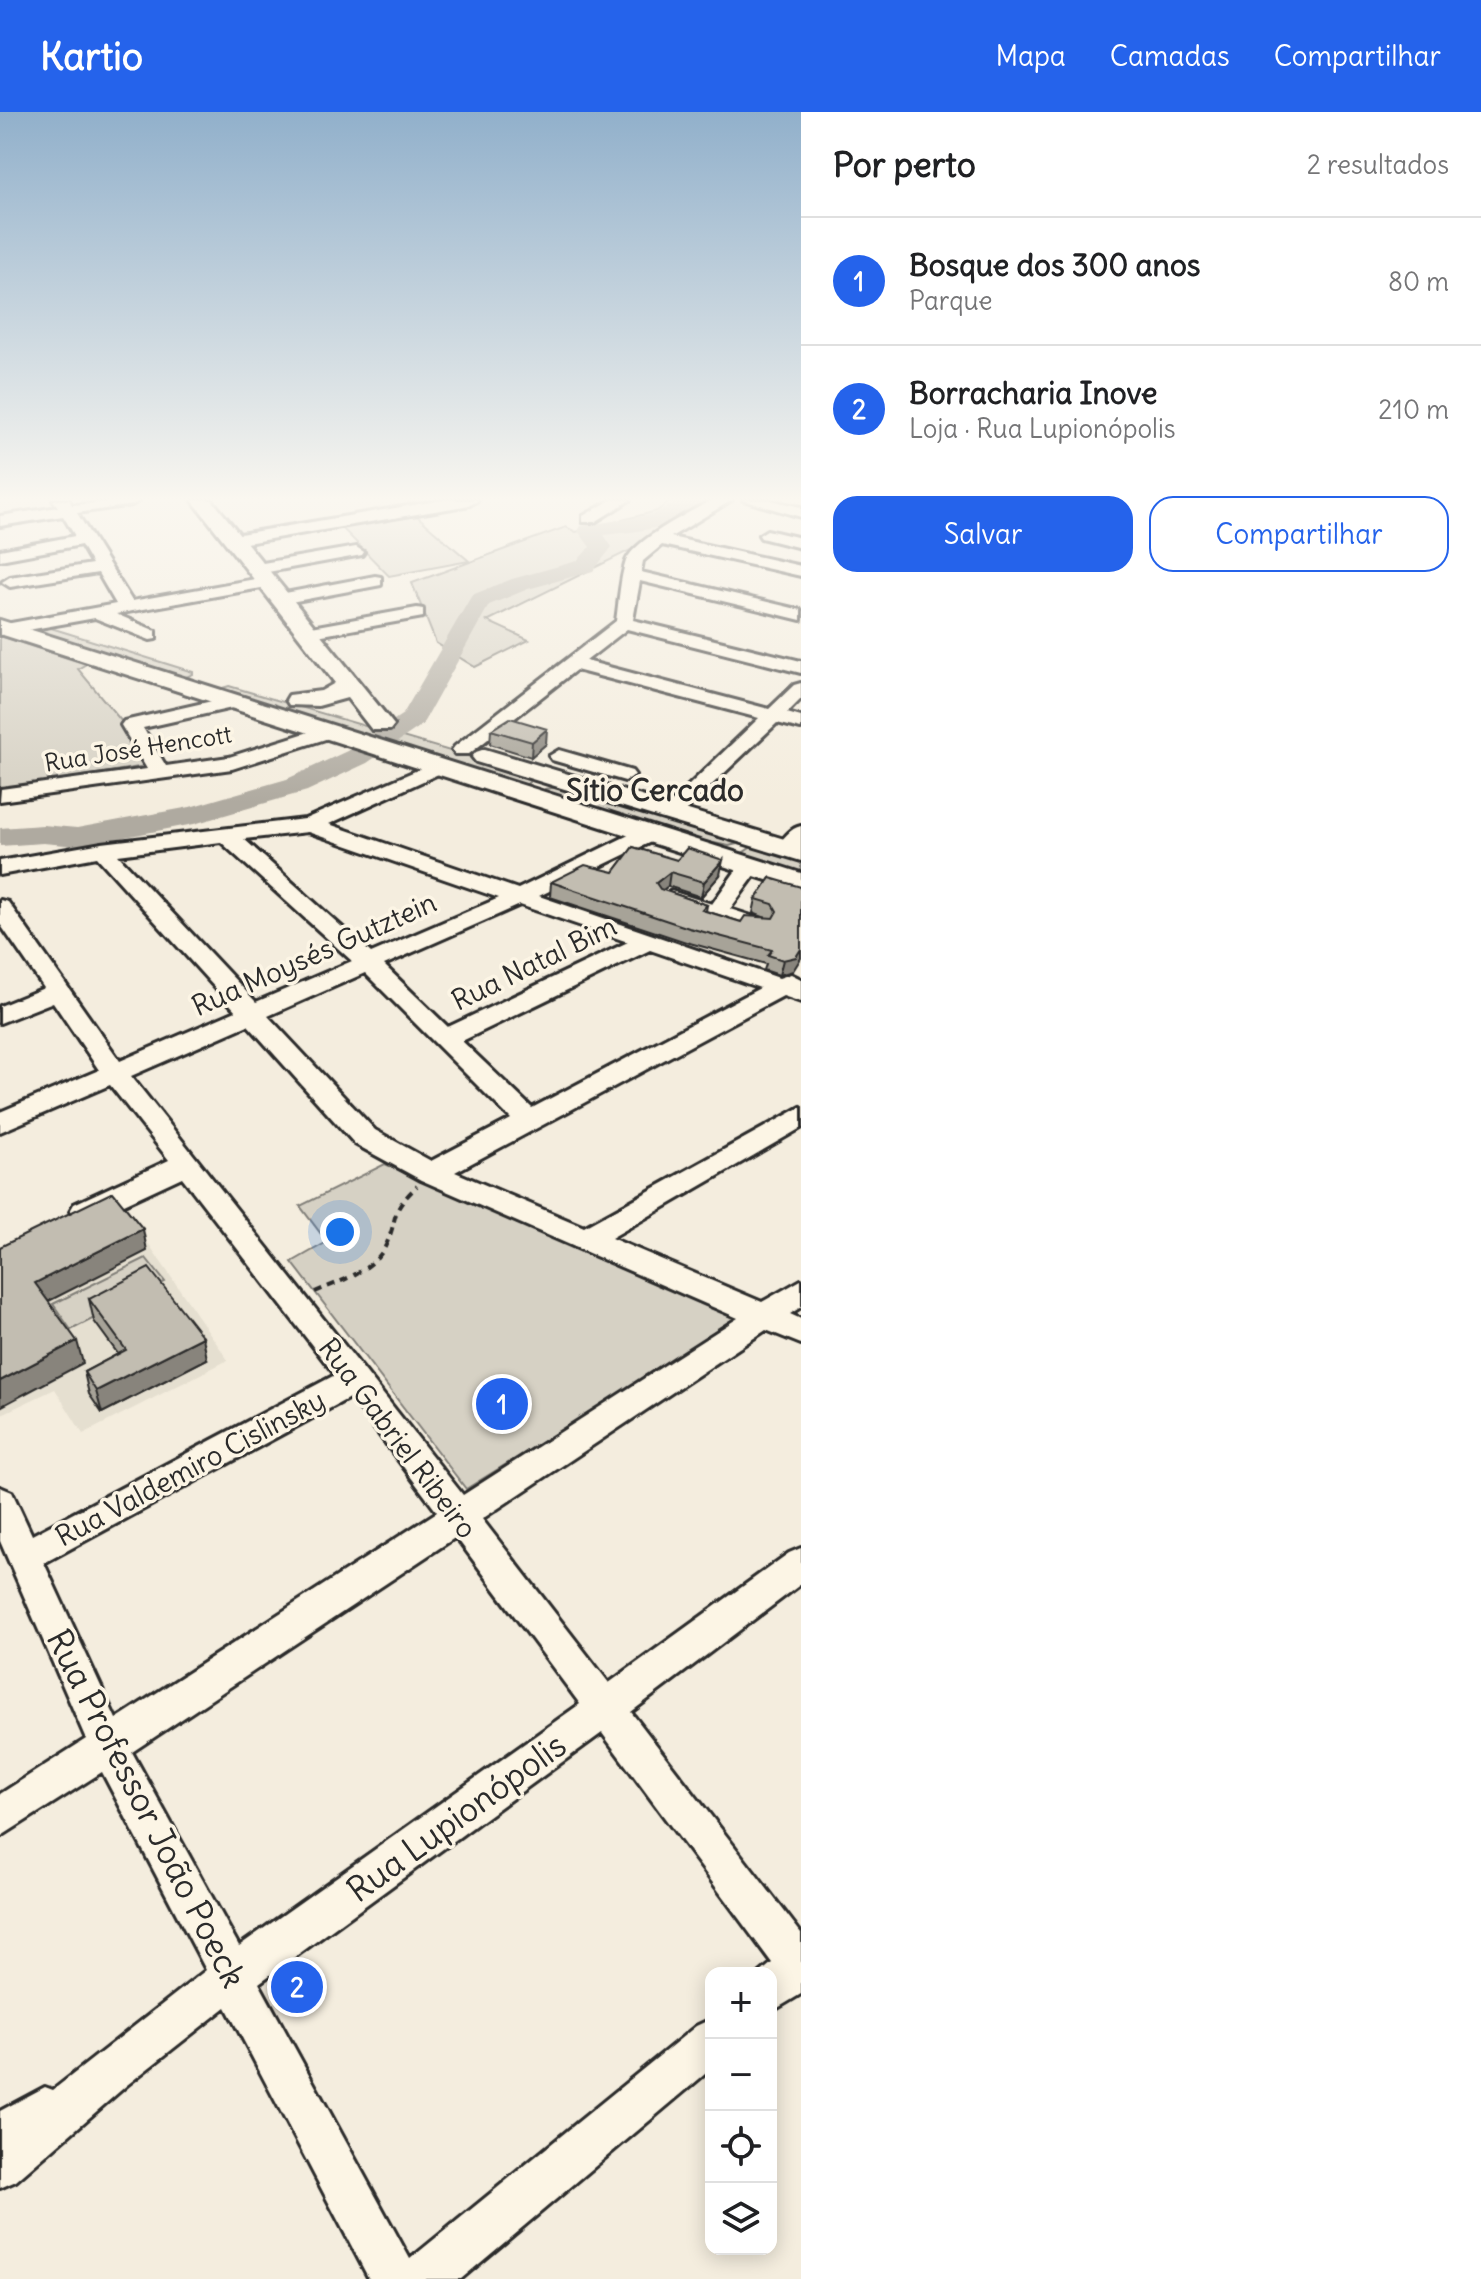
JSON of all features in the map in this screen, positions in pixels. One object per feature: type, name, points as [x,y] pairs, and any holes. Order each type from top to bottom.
[{"type":"main road","points":[[282,601],[382,726],[401,743],[438,767],[556,771],[649,834],[801,882]]},
{"type":"main road","points":[[2,623],[47,621],[197,668],[226,692],[357,741],[462,750],[556,771],[738,833],[796,844]]},
{"type":"main road","points":[[2,623],[175,683],[298,700],[382,726]]},
{"type":"main road","points":[[175,683],[197,681],[202,673],[197,668]]},
{"type":"main road","points":[[298,700],[335,695],[347,684]]},
{"type":"main road","points":[[718,856],[741,848],[738,833]]},
{"type":"street","points":[[123,601],[127,607]]},
{"type":"street","points":[[47,621],[162,601]]},
{"type":"street","points":[[462,750],[624,623],[627,601]]},
{"type":"street","points":[[743,601],[801,615]]},
{"type":"street","points":[[97,613],[150,635]]},
{"type":"street","points":[[306,633],[417,613]]},
{"type":"street","points":[[624,623],[801,667]]},
{"type":"street","points":[[575,664],[801,723]]},
{"type":"street","points":[[672,812],[801,689]]},
{"type":"street","points":[[159,772],[131,725],[226,692]]},
{"type":"street","name":"Rua José Hencott","points":[[1,795],[232,763],[328,732]]},
{"type":"street","points":[[0,868],[102,850],[310,825],[438,767]]},
{"type":"street","points":[[556,771],[625,775]]},
{"type":"street","points":[[310,825],[648,942],[795,986]]},
{"type":"street","name":"Rua Moysés Gutztein","points":[[0,1123],[519,897],[649,834]]},
{"type":"street","points":[[226,835],[368,963],[529,1121]]},
{"type":"street","points":[[102,850],[365,1137],[431,1173],[801,1332]]},
{"type":"street","points":[[717,912],[750,867]]},
{"type":"street","points":[[667,896],[759,926]]},
{"type":"street","name":"Rua Gabriel Ribeiro","points":[[0,907],[115,1073],[356,1379],[457,1517],[801,1967]]},
{"type":"street","name":"Rua Natal Bim","points":[[445,1039],[648,942]]},
{"type":"street","points":[[431,1173],[795,986]]},
{"type":"street","points":[[0,1015],[58,991]]},
{"type":"street","points":[[584,1240],[801,1116]]},
{"type":"street","points":[[57,1224],[185,1164]]},
{"type":"street","points":[[0,1817],[801,1292]]},
{"type":"street","name":"Rua Valdemiro Cislinsky","points":[[24,1556],[356,1379]]},
{"type":"street","name":"Rua Professor João Poeck","points":[[0,1502],[109,1747],[395,2279]]},
{"type":"street","name":"Rua Lupionópolis","points":[[0,2165],[111,2069],[231,1977],[605,1709],[801,1564]]},
{"type":"street","points":[[777,1986],[801,1967]]},
{"type":"street","points":[[424,2279],[705,2046]]},
{"type":"street","name":"Rua Lupionópolis","points":[[0,2136],[111,2069]]},
{"type":"path","points":[[297,1305],[323,1286],[359,1272],[384,1249],[396,1206],[431,1173]]},
{"type":"shaded area","points":[[419,601],[527,601],[487,621],[529,640],[475,667],[436,643]]},
{"type":"shaded area","points":[[51,628],[193,674],[184,678],[30,632]]},
{"type":"shaded area","points":[[0,636],[86,664],[78,669],[123,723],[145,766],[0,790]]},
{"type":"shaded area","points":[[229,686],[535,776],[523,788],[219,689]]},
{"type":"shaded area","points":[[556,787],[611,799],[737,844],[729,846],[663,833],[543,794],[545,789]]},
{"type":"shaded area","points":[[756,844],[801,858],[801,876],[738,856]]},
{"type":"shaded area","points":[[385,1164],[739,1320],[466,1489],[292,1262],[327,1242],[300,1206]]},
{"type":"shaded area","points":[[122,1205],[228,1360],[83,1434],[55,1389],[0,1415],[0,1265]]},
{"type":"shaded area","points":[[146,1258],[165,1282],[71,1330],[53,1304]]},
{"type":"building","points":[[510,718],[547,729],[532,742],[491,730]]},
{"type":"building","points":[[633,847],[677,860],[687,848],[723,860],[704,882],[670,872],[656,883],[660,889],[707,905],[702,910],[741,922],[745,916],[773,918],[777,911],[773,904],[756,899],[770,878],[801,887],[801,949],[796,957],[783,960],[768,955],[772,950],[689,928],[551,882],[585,865],[614,872]]},
{"type":"building","points":[[113,1192],[143,1229],[35,1283],[77,1341],[0,1381],[0,1247]]},
{"type":"building","points":[[149,1268],[203,1337],[96,1391],[84,1372],[126,1350],[89,1299]]},
{"type":"waterway","points":[[0,837],[43,834],[77,837],[194,815],[297,785],[357,757],[413,719],[479,601]]},
{"type":"place","name":"Bosque dos 300 anos","points":[[502,1404]]},
{"type":"place","name":"Borracharia Inove","points":[[297,1987]]},
{"type":"district","name":"Sítio Cercado","points":[[655,790]]}]
